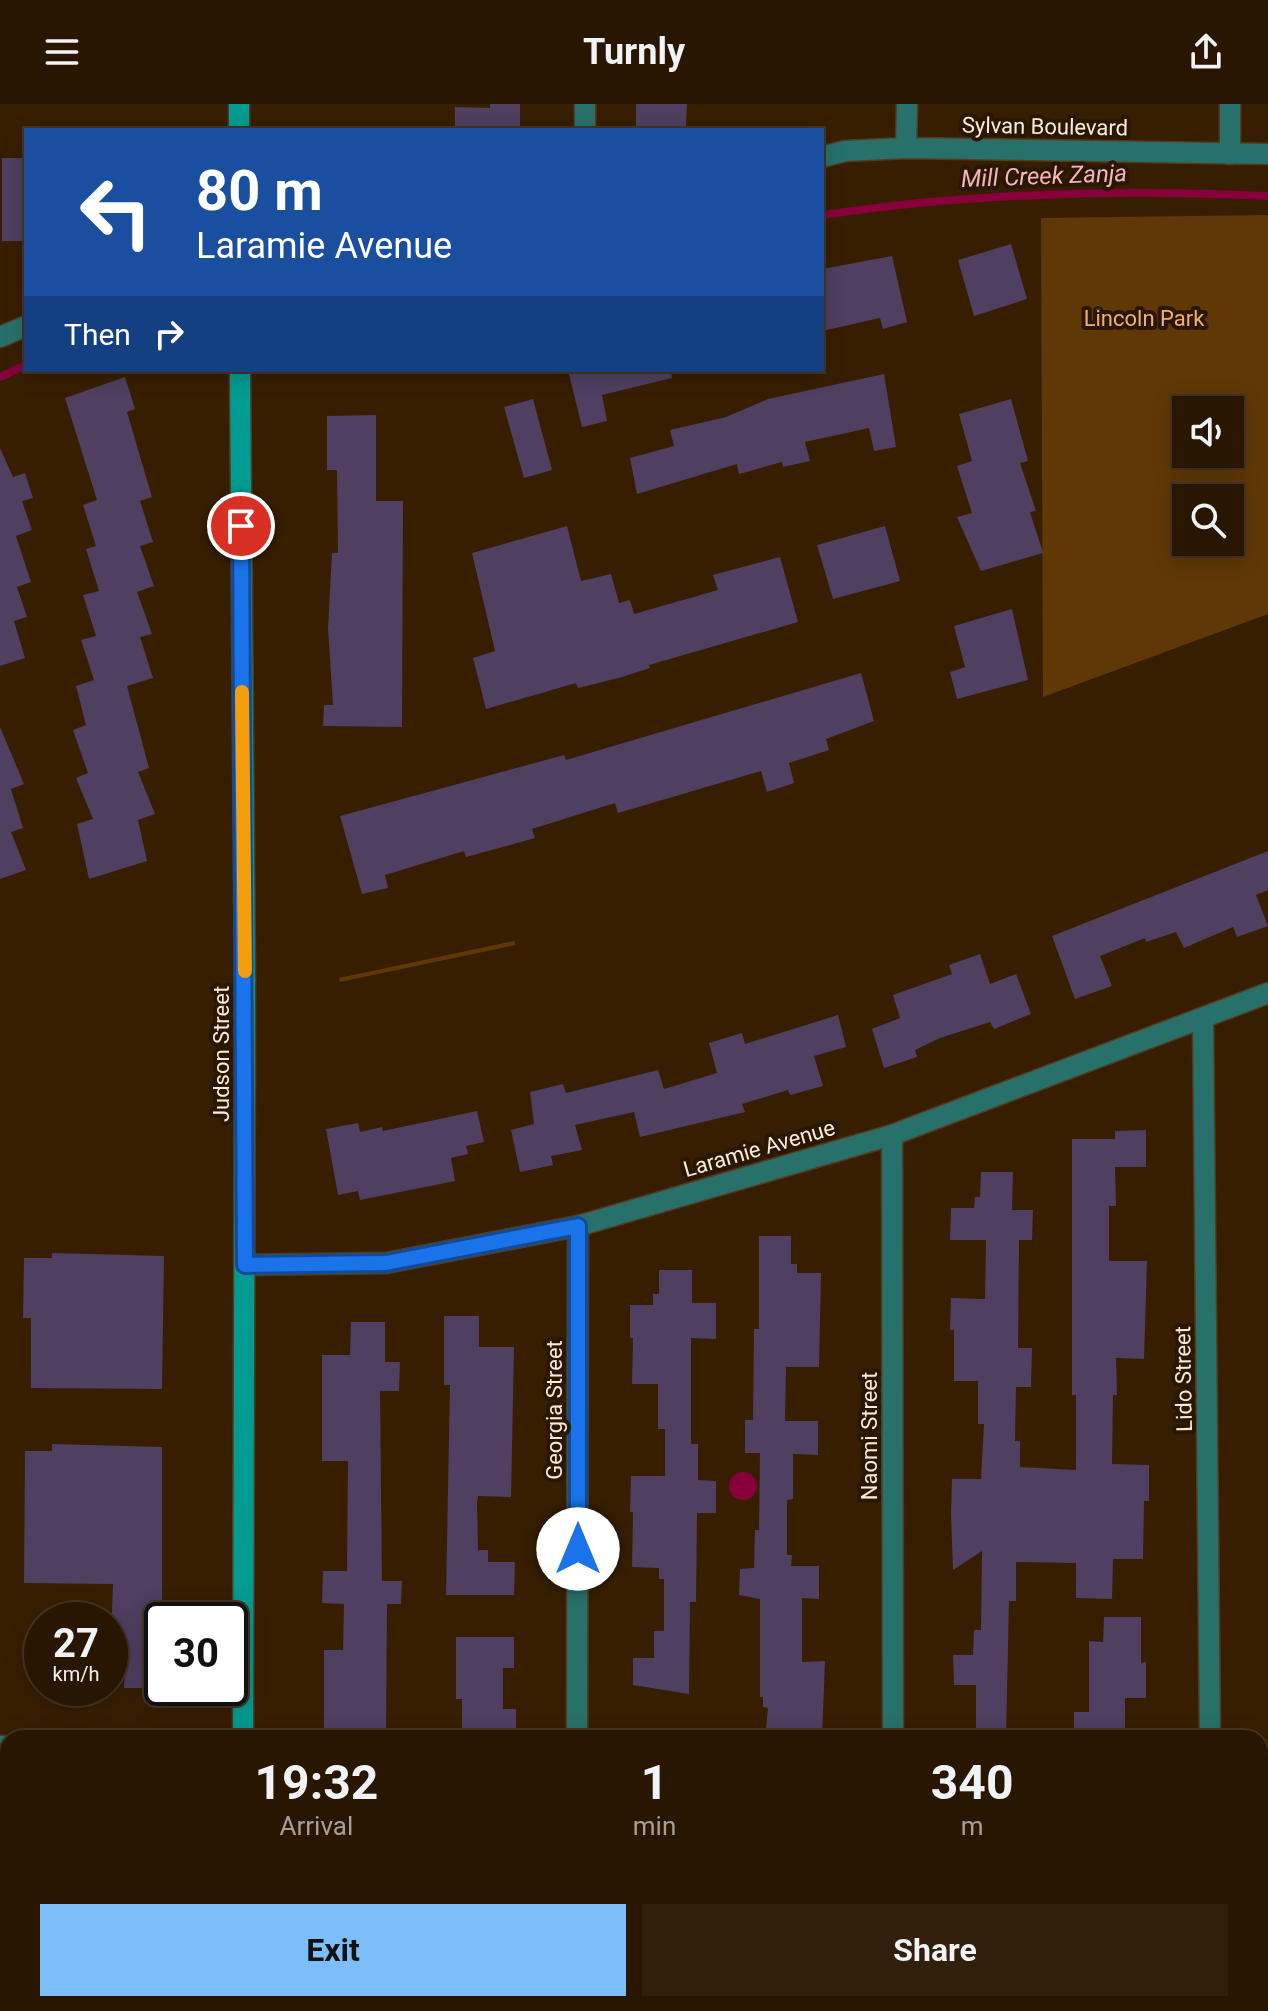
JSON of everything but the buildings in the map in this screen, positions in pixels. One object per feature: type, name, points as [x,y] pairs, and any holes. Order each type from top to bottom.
[{"type":"main road","points":[[239,104],[239,128]]},
{"type":"main road","name":"Judson Street","points":[[240,372],[245,1265],[243,1730]]},
{"type":"street","points":[[585,104],[585,128]]},
{"type":"street","points":[[906,148],[907,104]]},
{"type":"street","points":[[1230,104],[1230,154]]},
{"type":"street","name":"Sylvan Boulevard","points":[[824,156],[845,151],[906,148],[1268,154]]},
{"type":"street","points":[[0,337],[24,327]]},
{"type":"street","name":"Laramie Avenue","points":[[245,1265],[386,1263],[578,1226],[892,1135],[1268,993]]},
{"type":"street","name":"Lido Street","points":[[1203,1019],[1210,1730]]},
{"type":"street","name":"Naomi Street","points":[[892,1135],[893,1730]]},
{"type":"street","name":"Georgia Street","points":[[577,1730],[578,1226]]},
{"type":"green space","name":"Lincoln Park","points":[[1268,215],[1268,614],[1043,697],[1041,218]]},
{"type":"green space","points":[[514,941],[516,945],[340,982],[339,978]]},
{"type":"shaded area","points":[[743,1472],[753,1476],[757,1486],[753,1496],[743,1500],[733,1496],[729,1486],[733,1476]]},
{"type":"waterway","name":"Mill Creek Zanja","points":[[824,215],[988,197],[1100,193],[1268,196]]},
{"type":"waterway","name":"Mill Creek Zanja","points":[[0,377],[24,366]]},
{"type":"slow traffic","points":[[242,692],[245,971]]},
{"type":"route","points":[[241,526],[245,1265],[386,1263],[578,1226],[578,1549]]}]
